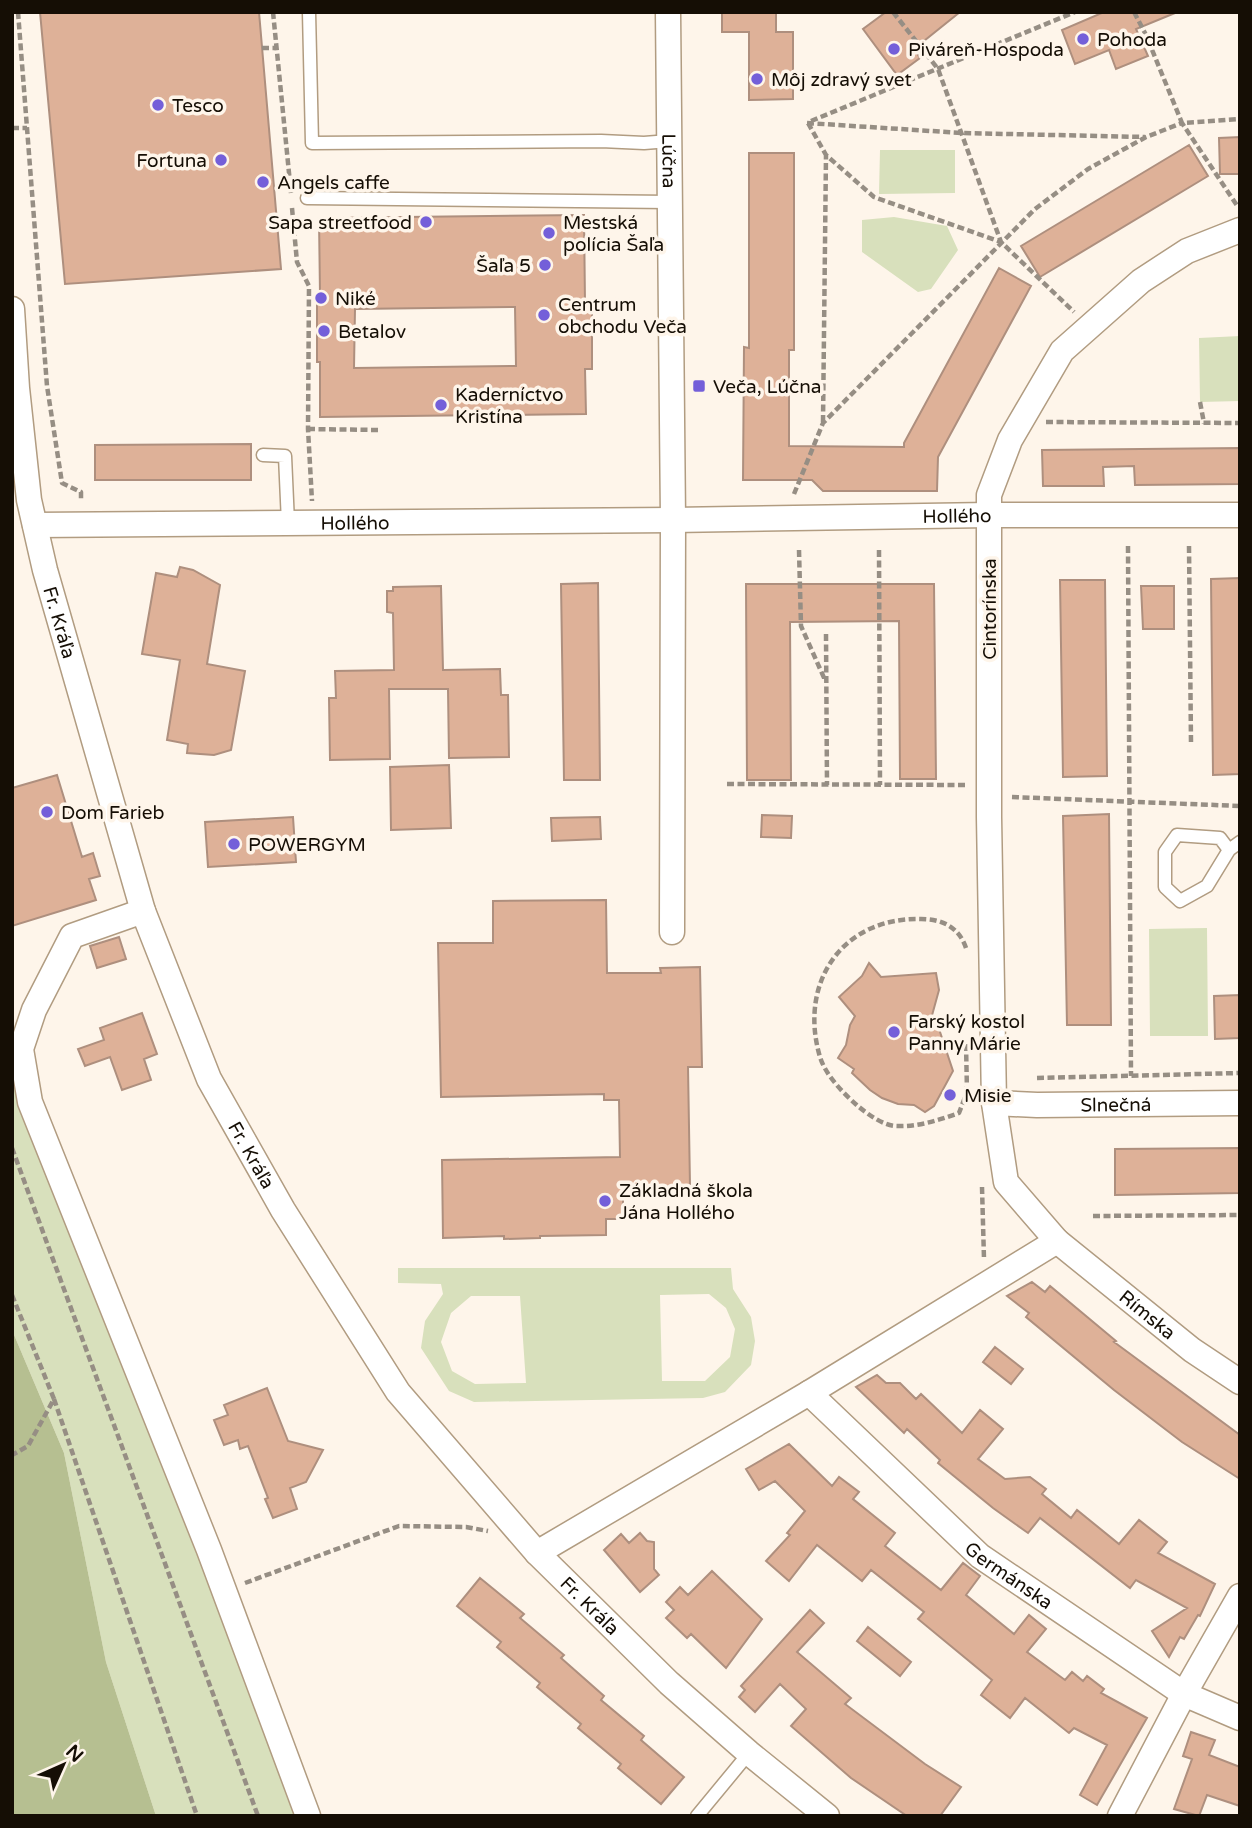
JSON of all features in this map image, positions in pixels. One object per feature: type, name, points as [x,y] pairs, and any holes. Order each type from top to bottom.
[{"type":"street","name":"Lúčna","points":[[668,12],[673,520]]},
{"type":"street","name":"Cintorínska","points":[[1057,1241],[1006,1182],[994,1103],[989,817],[989,495],[1010,440],[1062,351],[1141,281],[1239,219]]},
{"type":"street","name":"Fr. Kráľa","points":[[12,309],[29,500],[45,570],[143,911],[209,1079],[283,1210],[398,1392],[529,1544],[669,1683],[749,1754],[827,1816]]},
{"type":"street","name":"Hollého","points":[[35,525],[1240,515]]},
{"type":"street","points":[[671,932],[673,520]]},
{"type":"street","points":[[143,911],[72,936],[34,1010],[21,1049],[30,1102],[224,1591],[308,1816]]},
{"type":"street","name":"Slnečná","points":[[994,1103],[1240,1104]]},
{"type":"street","points":[[529,1544],[809,1394],[1057,1241]]},
{"type":"street","name":"Rímska","points":[[1057,1241],[1192,1350],[1240,1382]]},
{"type":"street","name":"Germánska","points":[[809,1394],[981,1556],[1184,1694],[1240,1718]]},
{"type":"street","points":[[1120,1816],[1184,1694],[1240,1596]]},
{"type":"lane","points":[[309,12],[312,143],[669,141]]},
{"type":"lane","points":[[307,198],[670,202]]},
{"type":"lane","points":[[262,455],[285,456],[288,523]]},
{"type":"lane","points":[[1178,835],[1220,838],[1234,846],[1208,886],[1180,901],[1165,887],[1165,852],[1178,835]]},
{"type":"lane","points":[[698,1816],[749,1754]]},
{"type":"path","points":[[18,12],[48,398],[62,483],[81,492],[82,512]]},
{"type":"path","points":[[273,12],[297,262],[309,286],[308,429],[313,509]]},
{"type":"path","points":[[893,12],[938,69],[1001,242]]},
{"type":"path","points":[[807,122],[1075,12]]},
{"type":"path","points":[[1134,12],[1182,123],[1239,219]]},
{"type":"path","points":[[262,48],[276,48]]},
{"type":"path","points":[[823,423],[1035,209],[1088,169],[1146,137],[1182,123],[1240,119]]},
{"type":"path","points":[[807,122],[962,133],[1146,137]]},
{"type":"path","points":[[807,122],[826,155],[874,197],[1001,242],[1090,327]]},
{"type":"path","points":[[12,128],[27,128]]},
{"type":"path","points":[[794,494],[823,423],[826,155]]},
{"type":"path","points":[[1200,402],[1204,423]]},
{"type":"path","points":[[1021,422],[1240,424]]},
{"type":"path","points":[[308,429],[379,430]]},
{"type":"path","points":[[1128,546],[1131,1076]]},
{"type":"path","points":[[1189,546],[1191,743]]},
{"type":"path","points":[[799,550],[801,626],[827,684]]},
{"type":"path","points":[[880,550],[880,785]]},
{"type":"path","points":[[826,634],[827,785]]},
{"type":"path","points":[[727,784],[975,785]]},
{"type":"path","points":[[1004,797],[1240,806]]},
{"type":"path","points":[[966,961],[966,947],[961,935],[937,919],[900,918],[870,927],[827,964],[820,979],[813,1020],[821,1059],[843,1093],[869,1116],[894,1127],[927,1124],[959,1113],[967,1092],[966,1040]]},
{"type":"path","points":[[1037,1078],[1240,1073]]},
{"type":"path","points":[[967,1092],[994,1103]]},
{"type":"path","points":[[12,1148],[258,1816]]},
{"type":"path","points":[[981,1177],[984,1268]]},
{"type":"path","points":[[1093,1216],[1240,1214]]},
{"type":"path","points":[[12,1295],[54,1399],[197,1816]]},
{"type":"path","points":[[12,1455],[28,1446],[54,1399]]},
{"type":"path","points":[[224,1591],[400,1526],[466,1527],[529,1544]]},
{"type":"green space","points":[[880,150],[955,150],[955,193],[879,194]]},
{"type":"green space","points":[[894,217],[947,226],[958,250],[931,289],[918,292],[862,252],[862,220]]},
{"type":"green space","points":[[1240,336],[1240,401],[1200,402],[1199,338]]},
{"type":"green space","points":[[1207,928],[1208,1036],[1150,1036],[1149,929]]},
{"type":"green space","points":[[12,1083],[237,1618],[309,1816],[156,1816],[106,1662],[64,1453],[12,1330]]},
{"type":"green space","points":[[398,1268],[731,1268],[733,1289],[751,1317],[755,1341],[751,1365],[725,1392],[703,1398],[474,1402],[449,1391],[421,1348],[425,1321],[443,1294],[441,1284],[398,1283]],"holes":[[[709,1294],[726,1308],[735,1329],[730,1357],[705,1381],[662,1381],[660,1295]],[[471,1296],[520,1296],[526,1383],[475,1384],[452,1371],[441,1342],[451,1313]]]},
{"type":"green space","points":[[12,1330],[64,1453],[106,1662],[156,1816],[12,1816]]},
{"type":"building","name":"Tesco","points":[[40,12],[259,12],[281,269],[65,284]]},
{"type":"building","points":[[722,12],[776,12],[776,32],[793,32],[793,99],[749,100],[749,32],[722,32]]},
{"type":"building","points":[[886,12],[960,12],[914,49],[920,58],[897,75],[863,29]]},
{"type":"building","points":[[1104,12],[1175,13],[1136,29],[1148,56],[1116,69],[1109,50],[1075,64],[1062,30]]},
{"type":"building","points":[[1240,137],[1240,174],[1220,174],[1219,138]]},
{"type":"building","points":[[1189,145],[1208,176],[1040,277],[1021,246]]},
{"type":"building","points":[[749,153],[794,153],[794,350],[789,350],[789,446],[904,447],[999,268],[1031,286],[938,457],[937,491],[823,491],[812,480],[743,480],[744,347],[749,348]]},
{"type":"building","name":"Centrum obchodu Veča","points":[[584,215],[585,303],[592,303],[592,369],[585,369],[586,414],[320,417],[320,362],[317,362],[319,218]],"holes":[[[515,307],[516,366],[354,368],[355,309]]]},
{"type":"building","points":[[251,444],[251,480],[95,480],[95,445]]},
{"type":"building","points":[[1240,448],[1240,484],[1135,485],[1134,466],[1103,467],[1104,486],[1043,486],[1042,450]]},
{"type":"building","points":[[180,567],[193,570],[220,585],[207,664],[245,671],[231,750],[214,755],[187,753],[188,744],[167,740],[180,660],[142,654],[156,573],[177,577]]},
{"type":"building","points":[[1240,578],[1240,774],[1213,775],[1211,579]]},
{"type":"building","points":[[1060,580],[1105,580],[1107,776],[1063,777]]},
{"type":"building","points":[[598,583],[600,780],[564,780],[561,584]]},
{"type":"building","points":[[746,584],[934,584],[936,779],[900,779],[899,621],[790,622],[791,780],[747,780]]},
{"type":"building","points":[[441,586],[443,670],[500,669],[501,695],[508,695],[509,757],[449,758],[448,689],[389,689],[390,759],[330,760],[329,698],[336,698],[335,671],[394,670],[393,613],[387,612],[387,591],[393,591],[393,587]]},
{"type":"building","points":[[1141,586],[1174,586],[1174,629],[1143,629]]},
{"type":"building","points":[[449,765],[451,828],[391,830],[390,767]]},
{"type":"building","points":[[57,775],[82,857],[93,853],[100,876],[89,879],[96,900],[12,926],[12,788]]},
{"type":"building","points":[[1109,814],[1111,1025],[1067,1025],[1063,816]]},
{"type":"building","points":[[762,815],[792,816],[791,838],[761,837]]},
{"type":"building","points":[[293,817],[296,862],[208,867],[205,822]]},
{"type":"building","points":[[600,817],[601,839],[552,841],[551,818]]},
{"type":"building","points":[[606,900],[607,973],[661,973],[660,968],[700,967],[702,1067],[688,1067],[690,1186],[623,1186],[623,1219],[606,1219],[606,1235],[504,1239],[504,1236],[443,1238],[442,1160],[620,1157],[619,1100],[604,1100],[604,1094],[441,1097],[438,943],[493,943],[493,901]]},
{"type":"building","points":[[119,937],[126,959],[97,968],[90,946]]},
{"type":"building","name":"Farský kostol Panny Márie","points":[[869,963],[881,977],[936,973],[939,990],[931,1019],[939,1029],[953,1071],[934,1106],[925,1112],[914,1105],[898,1104],[882,1098],[852,1073],[854,1069],[838,1058],[846,1045],[850,1025],[855,1016],[839,997],[862,976]]},
{"type":"building","points":[[1240,995],[1240,1038],[1215,1039],[1214,996]]},
{"type":"building","points":[[142,1013],[157,1054],[144,1059],[151,1080],[122,1090],[110,1057],[85,1066],[78,1049],[104,1040],[100,1028]]},
{"type":"building","points":[[1240,1148],[1240,1193],[1115,1195],[1115,1149]]},
{"type":"building","points":[[1032,1282],[1045,1292],[1050,1286],[1116,1341],[1114,1342],[1240,1435],[1240,1479],[1182,1442],[1026,1317],[1029,1313],[1007,1296]]},
{"type":"building","points":[[995,1347],[1023,1369],[1011,1384],[983,1362]]},
{"type":"building","points":[[877,1375],[886,1383],[900,1383],[916,1399],[921,1394],[962,1433],[980,1410],[1003,1429],[978,1459],[1005,1479],[1030,1477],[1046,1489],[1042,1494],[1071,1518],[1077,1510],[1119,1544],[1139,1520],[1167,1542],[1158,1553],[1215,1584],[1200,1616],[1198,1615],[1184,1639],[1180,1637],[1169,1657],[1152,1631],[1187,1608],[1136,1580],[1130,1588],[1040,1518],[1028,1533],[993,1508],[938,1463],[940,1460],[907,1429],[904,1433],[856,1387]]},
{"type":"building","points":[[267,1388],[288,1441],[323,1450],[306,1482],[290,1488],[297,1509],[273,1518],[248,1446],[240,1449],[238,1440],[224,1445],[214,1420],[228,1415],[224,1405]]},
{"type":"building","points":[[789,1444],[832,1486],[839,1477],[859,1492],[853,1499],[895,1533],[885,1546],[941,1590],[963,1563],[980,1576],[966,1595],[1014,1634],[1029,1615],[1046,1629],[1027,1652],[1065,1680],[1072,1672],[1083,1681],[1087,1676],[1104,1689],[1101,1693],[1147,1718],[1097,1805],[1080,1795],[1107,1745],[1074,1728],[1069,1733],[1025,1698],[1010,1718],[981,1695],[992,1680],[918,1619],[924,1612],[871,1570],[862,1581],[817,1545],[789,1581],[766,1561],[790,1535],[787,1533],[805,1511],[775,1481],[759,1490],[746,1469]]},
{"type":"building","points":[[640,1533],[647,1541],[654,1542],[654,1569],[659,1575],[640,1592],[604,1550],[621,1534],[629,1543]]},
{"type":"building","points":[[712,1571],[762,1619],[726,1668],[691,1634],[687,1638],[666,1618],[674,1610],[666,1602],[680,1587],[688,1595]]},
{"type":"building","points":[[480,1578],[524,1614],[520,1618],[564,1655],[561,1658],[604,1696],[601,1700],[644,1736],[641,1740],[684,1777],[661,1804],[618,1768],[621,1764],[578,1728],[581,1724],[537,1687],[540,1683],[497,1647],[501,1642],[457,1606]]},
{"type":"building","points":[[810,1610],[824,1623],[797,1652],[851,1698],[845,1704],[925,1764],[961,1787],[940,1816],[907,1816],[851,1778],[791,1726],[806,1709],[780,1684],[755,1712],[739,1697],[745,1690],[741,1686]]},
{"type":"building","points":[[868,1627],[911,1662],[900,1676],[857,1641]]},
{"type":"building","points":[[1191,1732],[1215,1740],[1209,1755],[1240,1767],[1240,1806],[1207,1795],[1199,1816],[1174,1809],[1192,1759],[1183,1756]]},
{"type":"place","name":"Pohoda","points":[[1083,39]]},
{"type":"place","name":"Piváreň-Hospoda","points":[[894,49]]},
{"type":"place","name":"Môj zdravý svet","points":[[757,79]]},
{"type":"place","name":"Tesco","points":[[158,105]]},
{"type":"place","name":"Fortuna","points":[[221,160]]},
{"type":"place","name":"Angels caffe","points":[[263,182]]},
{"type":"place","name":"Sapa streetfood","points":[[426,222]]},
{"type":"place","name":"Mestská polícia Šaľa","points":[[549,233]]},
{"type":"place","name":"Šaľa 5","points":[[545,265]]},
{"type":"place","name":"Niké","points":[[321,298]]},
{"type":"place","name":"Centrum obchodu Veča","points":[[544,315]]},
{"type":"place","name":"Betalov","points":[[324,331]]},
{"type":"place","name":"Veča, Lúčna","points":[[699,386]]},
{"type":"place","name":"Kaderníctvo Kristína","points":[[441,405]]},
{"type":"place","name":"Dom Farieb","points":[[47,812]]},
{"type":"place","name":"POWERGYM","points":[[234,844]]},
{"type":"place","name":"Farský kostol Panny Márie","points":[[894,1032]]},
{"type":"place","name":"Misie","points":[[950,1095]]},
{"type":"place","name":"Základná škola Jána Hollého","points":[[605,1201]]}]
